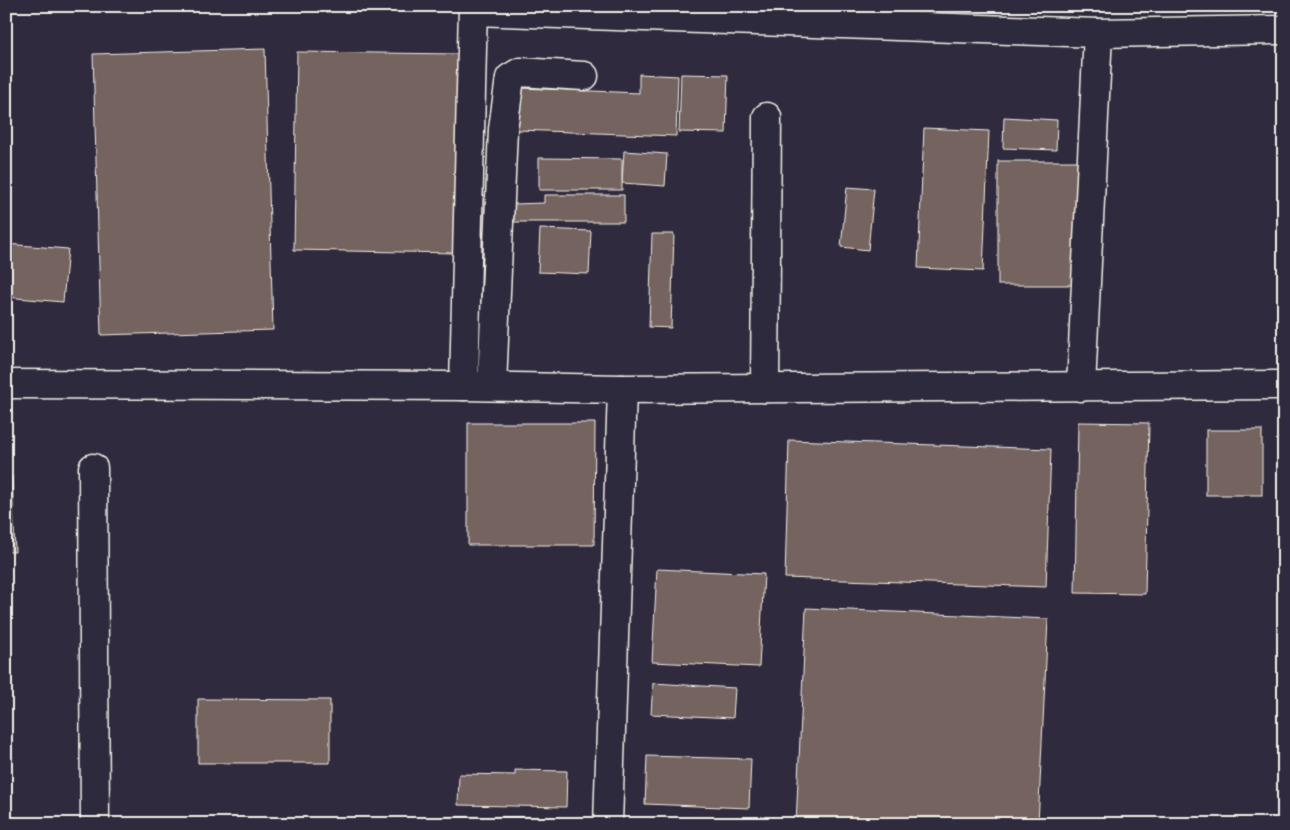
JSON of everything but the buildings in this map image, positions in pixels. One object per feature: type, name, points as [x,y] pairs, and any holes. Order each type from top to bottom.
[{"type":"street","points":[[464,386],[473,9],[1098,33],[1284,30]]},
{"type":"street","points":[[1081,386],[1098,33]]},
{"type":"street","points":[[492,386],[503,129],[510,78],[520,72],[584,76]]},
{"type":"street","points":[[765,388],[767,117]]},
{"type":"street","points":[[6,384],[492,386],[622,390],[1284,385]]},
{"type":"street","points":[[608,824],[622,390]]},
{"type":"street","points":[[93,468],[95,824]]}]
